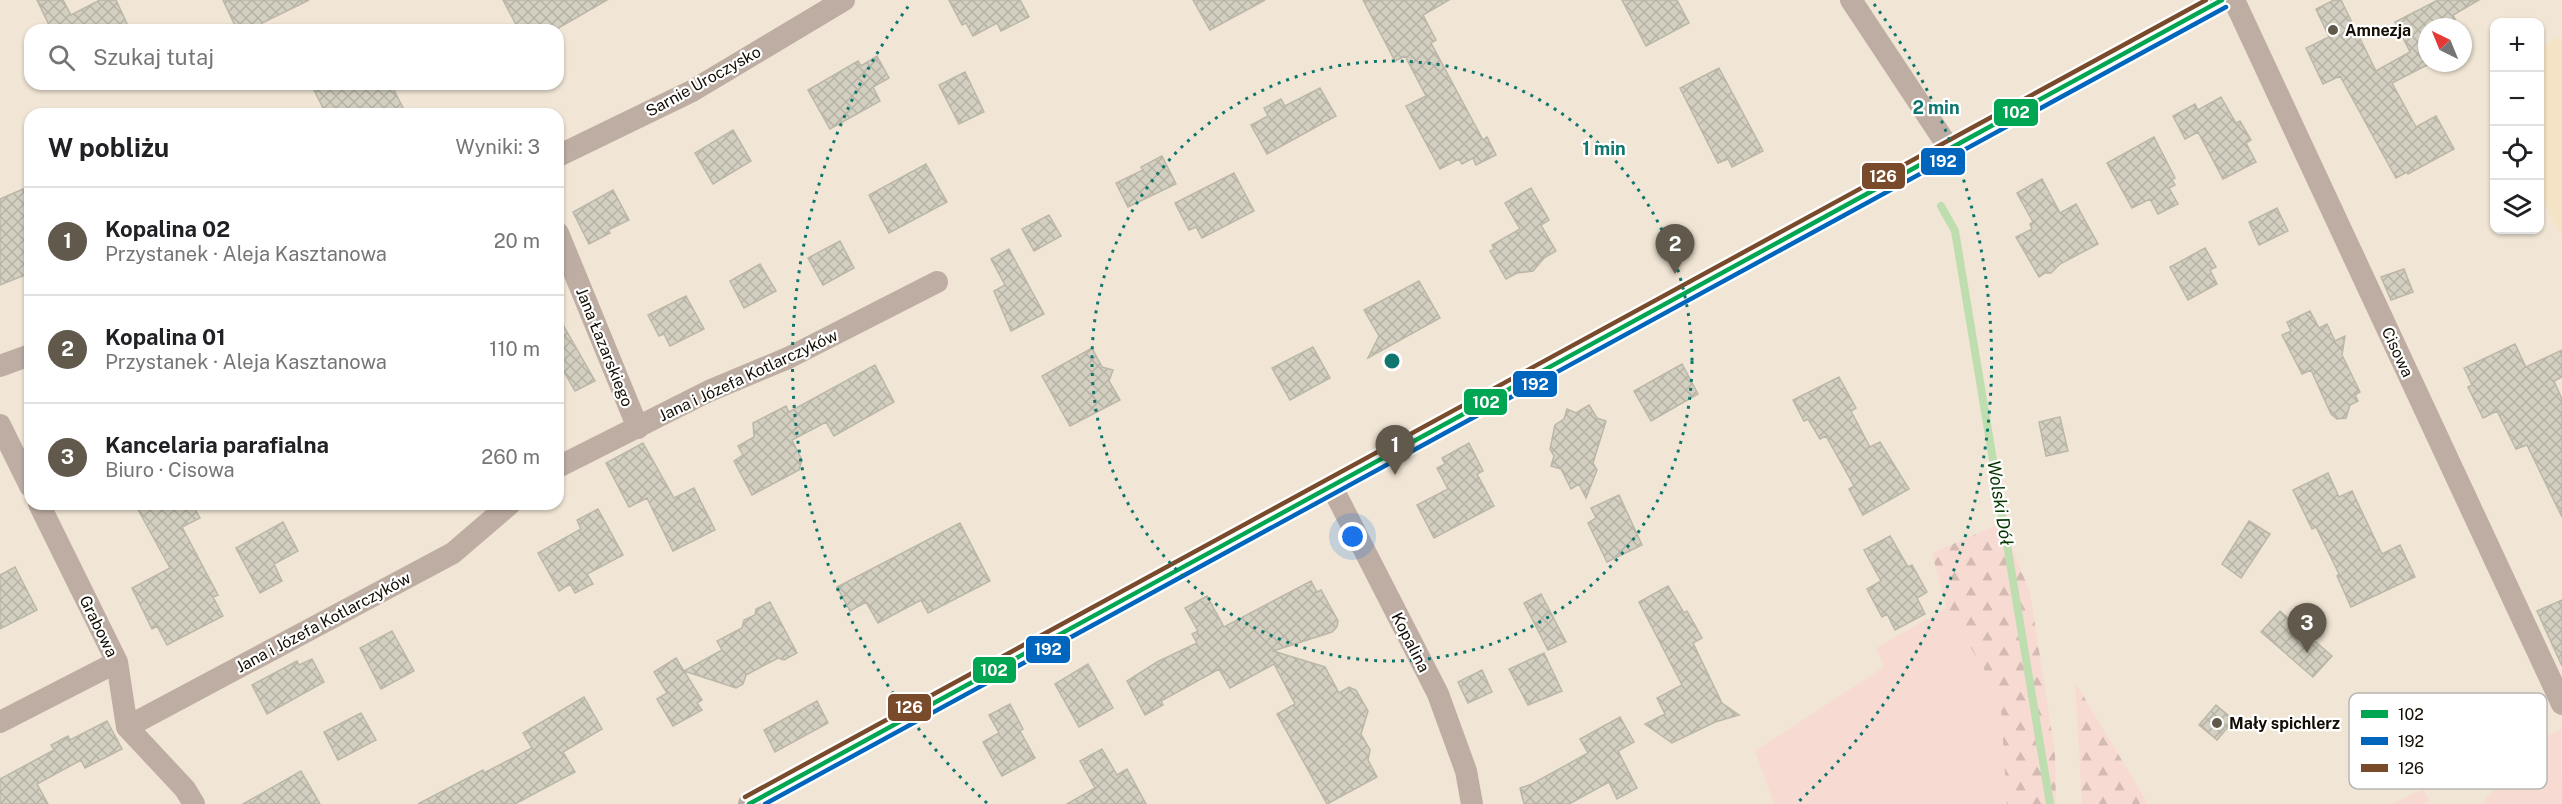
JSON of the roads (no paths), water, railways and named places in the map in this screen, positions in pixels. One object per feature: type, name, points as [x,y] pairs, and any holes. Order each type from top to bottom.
[{"type":"street","name":"Sarnie Uroczysko","points":[[564,153],[692,91],[844,0]]},
{"type":"street","points":[[1851,0],[1949,147]]},
{"type":"street","points":[[749,804],[2222,0]]},
{"type":"street","name":"Cisowa","points":[[2234,0],[2562,704]]},
{"type":"street","name":"Jana Łazarskiego","points":[[564,248],[638,428]]},
{"type":"street","name":"Jana i Józefa Kotlarczyków","points":[[564,464],[709,391],[788,358],[937,282]]},
{"type":"street","points":[[0,366],[24,357]]},
{"type":"street","points":[[0,425],[24,474]]},
{"type":"street","name":"Kopalina","points":[[1332,487],[1438,694],[1466,771],[1472,804]]},
{"type":"street","name":"Grabowa","points":[[42,510],[117,662],[127,727]]},
{"type":"street","name":"Jana i Józefa Kotlarczyków","points":[[127,727],[453,553],[503,510]]},
{"type":"street","points":[[0,722],[117,662]]},
{"type":"street","points":[[127,727],[185,789],[194,804]]},
{"type":"waterway","name":"Wolski Dół","points":[[1941,206],[1955,231],[2050,804]]},
{"type":"place","name":"Amnezja","points":[[2333,30]]},
{"type":"place","name":"Kopalina 01","points":[[1675,274]]},
{"type":"place","name":"Kopalina 02","points":[[1395,475]]},
{"type":"place","name":"Kancelaria parafialna","points":[[2307,653]]},
{"type":"place","name":"Mały spichlerz","points":[[2217,723]]}]
